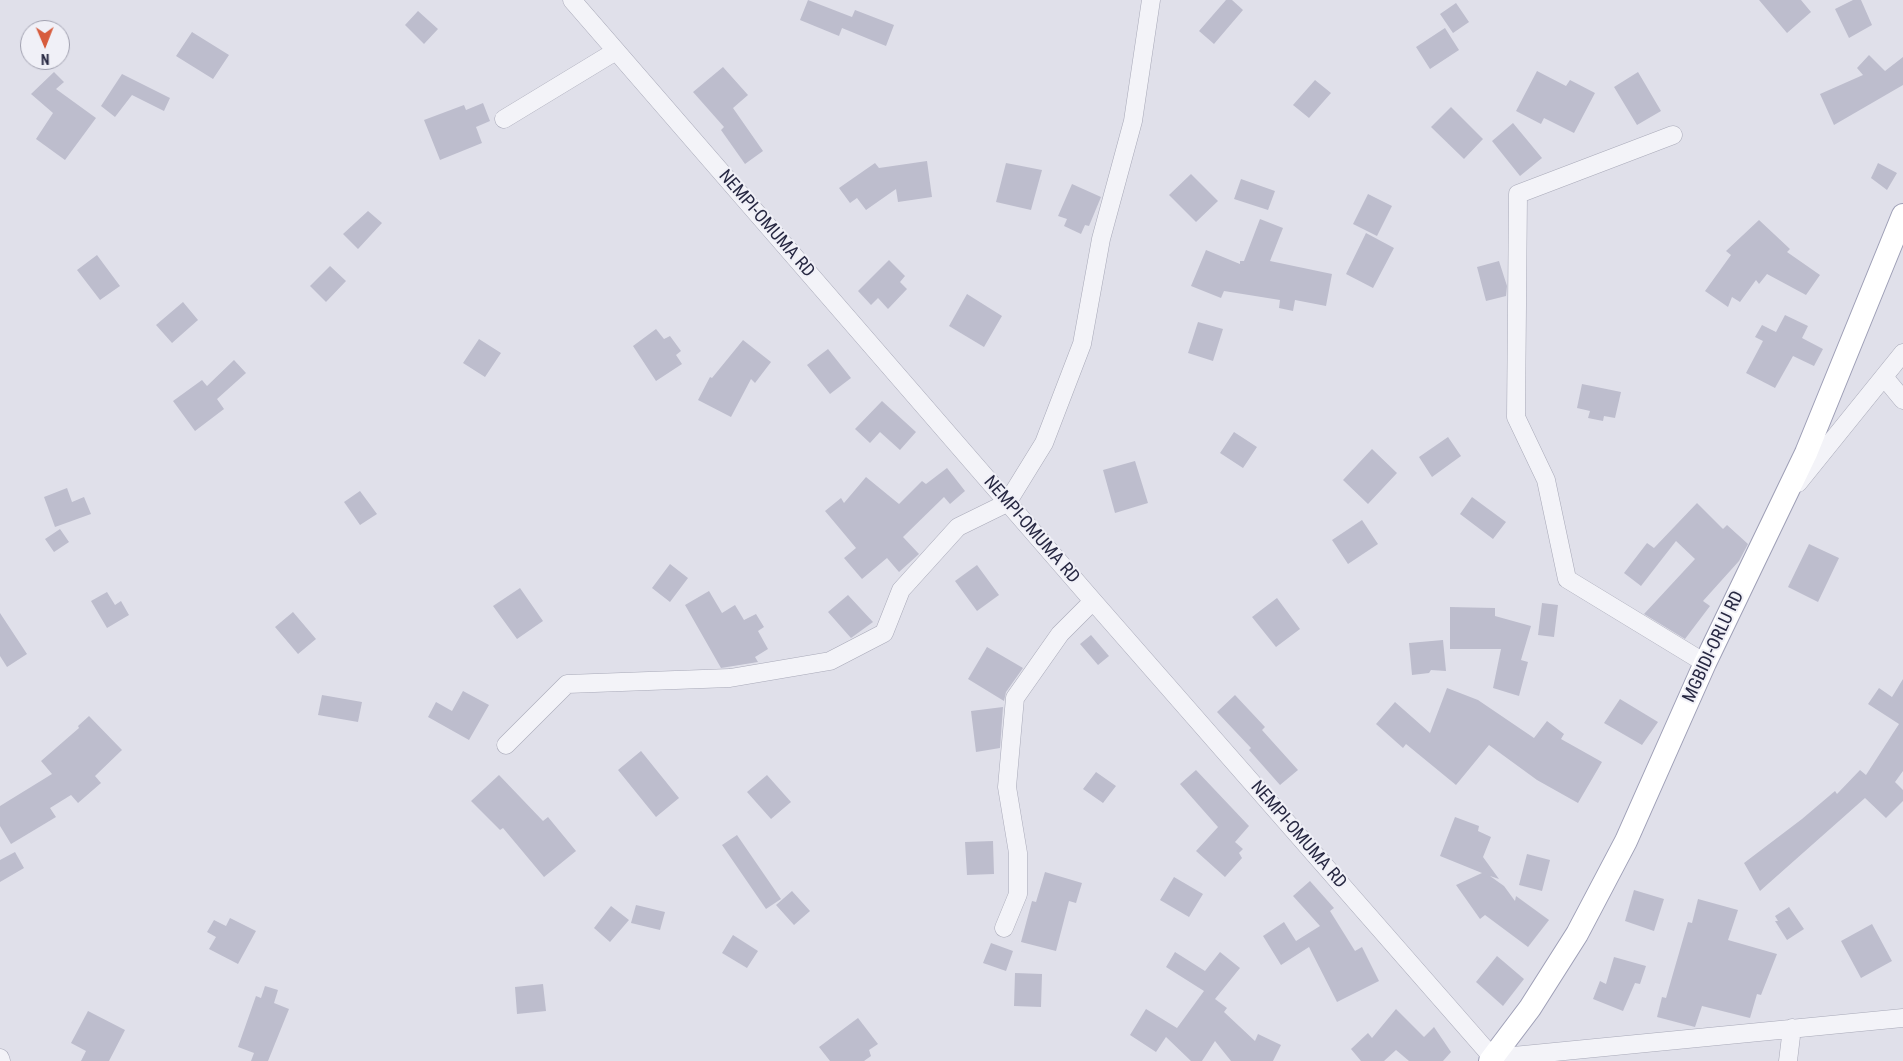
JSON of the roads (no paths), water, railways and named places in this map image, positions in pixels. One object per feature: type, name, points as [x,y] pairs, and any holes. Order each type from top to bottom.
[{"type":"main road","name":"MGBIDI-ORLU RD","points":[[1492,1059],[1530,1008],[1577,934],[1626,841],[1705,663],[1806,453],[1903,215]]},
{"type":"street","name":"NEMPI-OMUMA RD","points":[[572,0],[1492,1059]]},
{"type":"street","points":[[506,744],[567,684],[730,678],[830,661],[884,633],[901,590],[958,527],[1008,503],[1044,443],[1082,344],[1102,239],[1133,121],[1151,0]]},
{"type":"street","points":[[504,119],[616,51]]},
{"type":"street","points":[[1673,135],[1518,194],[1516,417],[1546,480],[1567,580],[1705,663]]},
{"type":"street","points":[[1783,502],[1903,353]]},
{"type":"street","points":[[1884,376],[1903,400]]},
{"type":"street","points":[[1004,928],[1018,894],[1018,853],[1007,787],[1015,698],[1060,634],[1093,601]]},
{"type":"street","points":[[1492,1059],[1903,1018]]},
{"type":"street","points":[[1788,1061],[1792,1028]]}]
